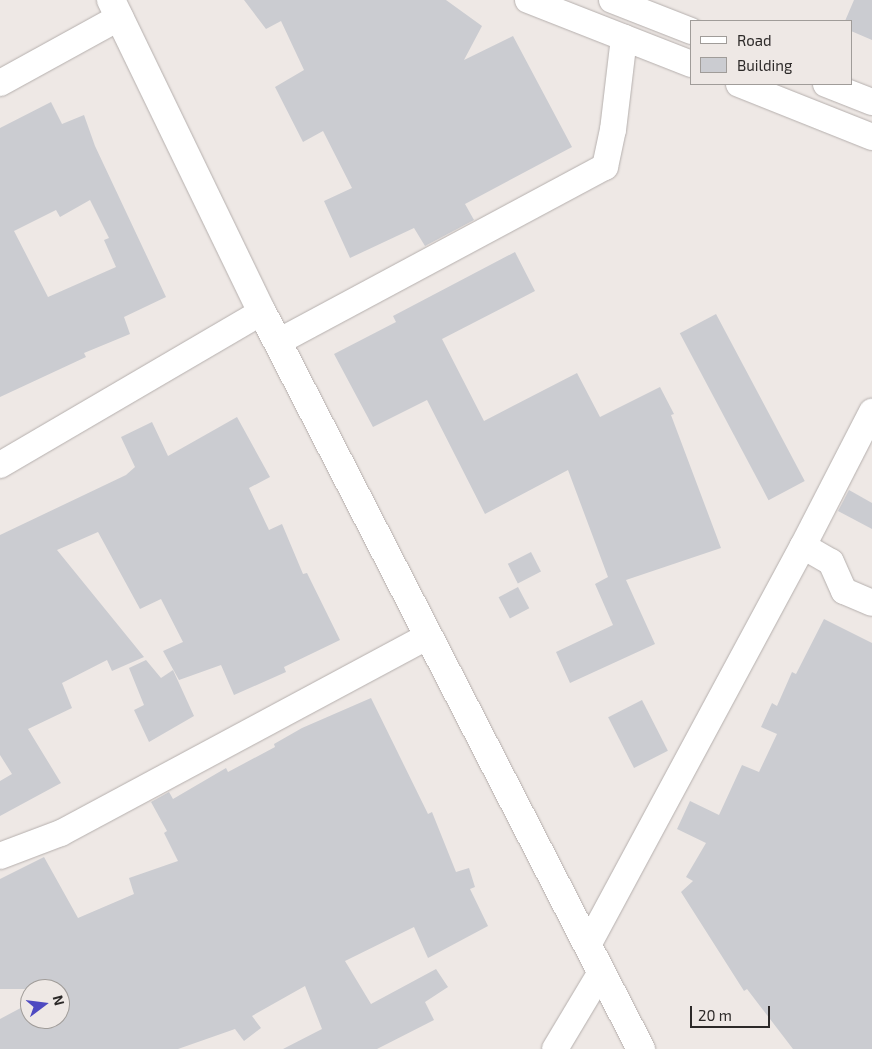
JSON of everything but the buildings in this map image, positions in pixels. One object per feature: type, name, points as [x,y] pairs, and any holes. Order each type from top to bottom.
[{"type":"main road","points":[[116,8],[262,312],[641,1049]]},
{"type":"street","points":[[528,0],[690,64]]},
{"type":"street","points":[[612,0],[690,31]]},
{"type":"street","points":[[0,83],[116,8]]},
{"type":"street","points":[[278,342],[605,167],[614,130],[624,38]]},
{"type":"street","points":[[742,85],[872,137]]},
{"type":"street","points":[[829,85],[872,102]]},
{"type":"street","points":[[0,465],[262,312]]},
{"type":"street","points":[[588,945],[803,546],[872,412]]},
{"type":"street","points":[[803,546],[831,562],[844,591],[872,603]]},
{"type":"street","points":[[0,856],[61,833],[428,636]]},
{"type":"street","points":[[555,1049],[601,972]]}]
